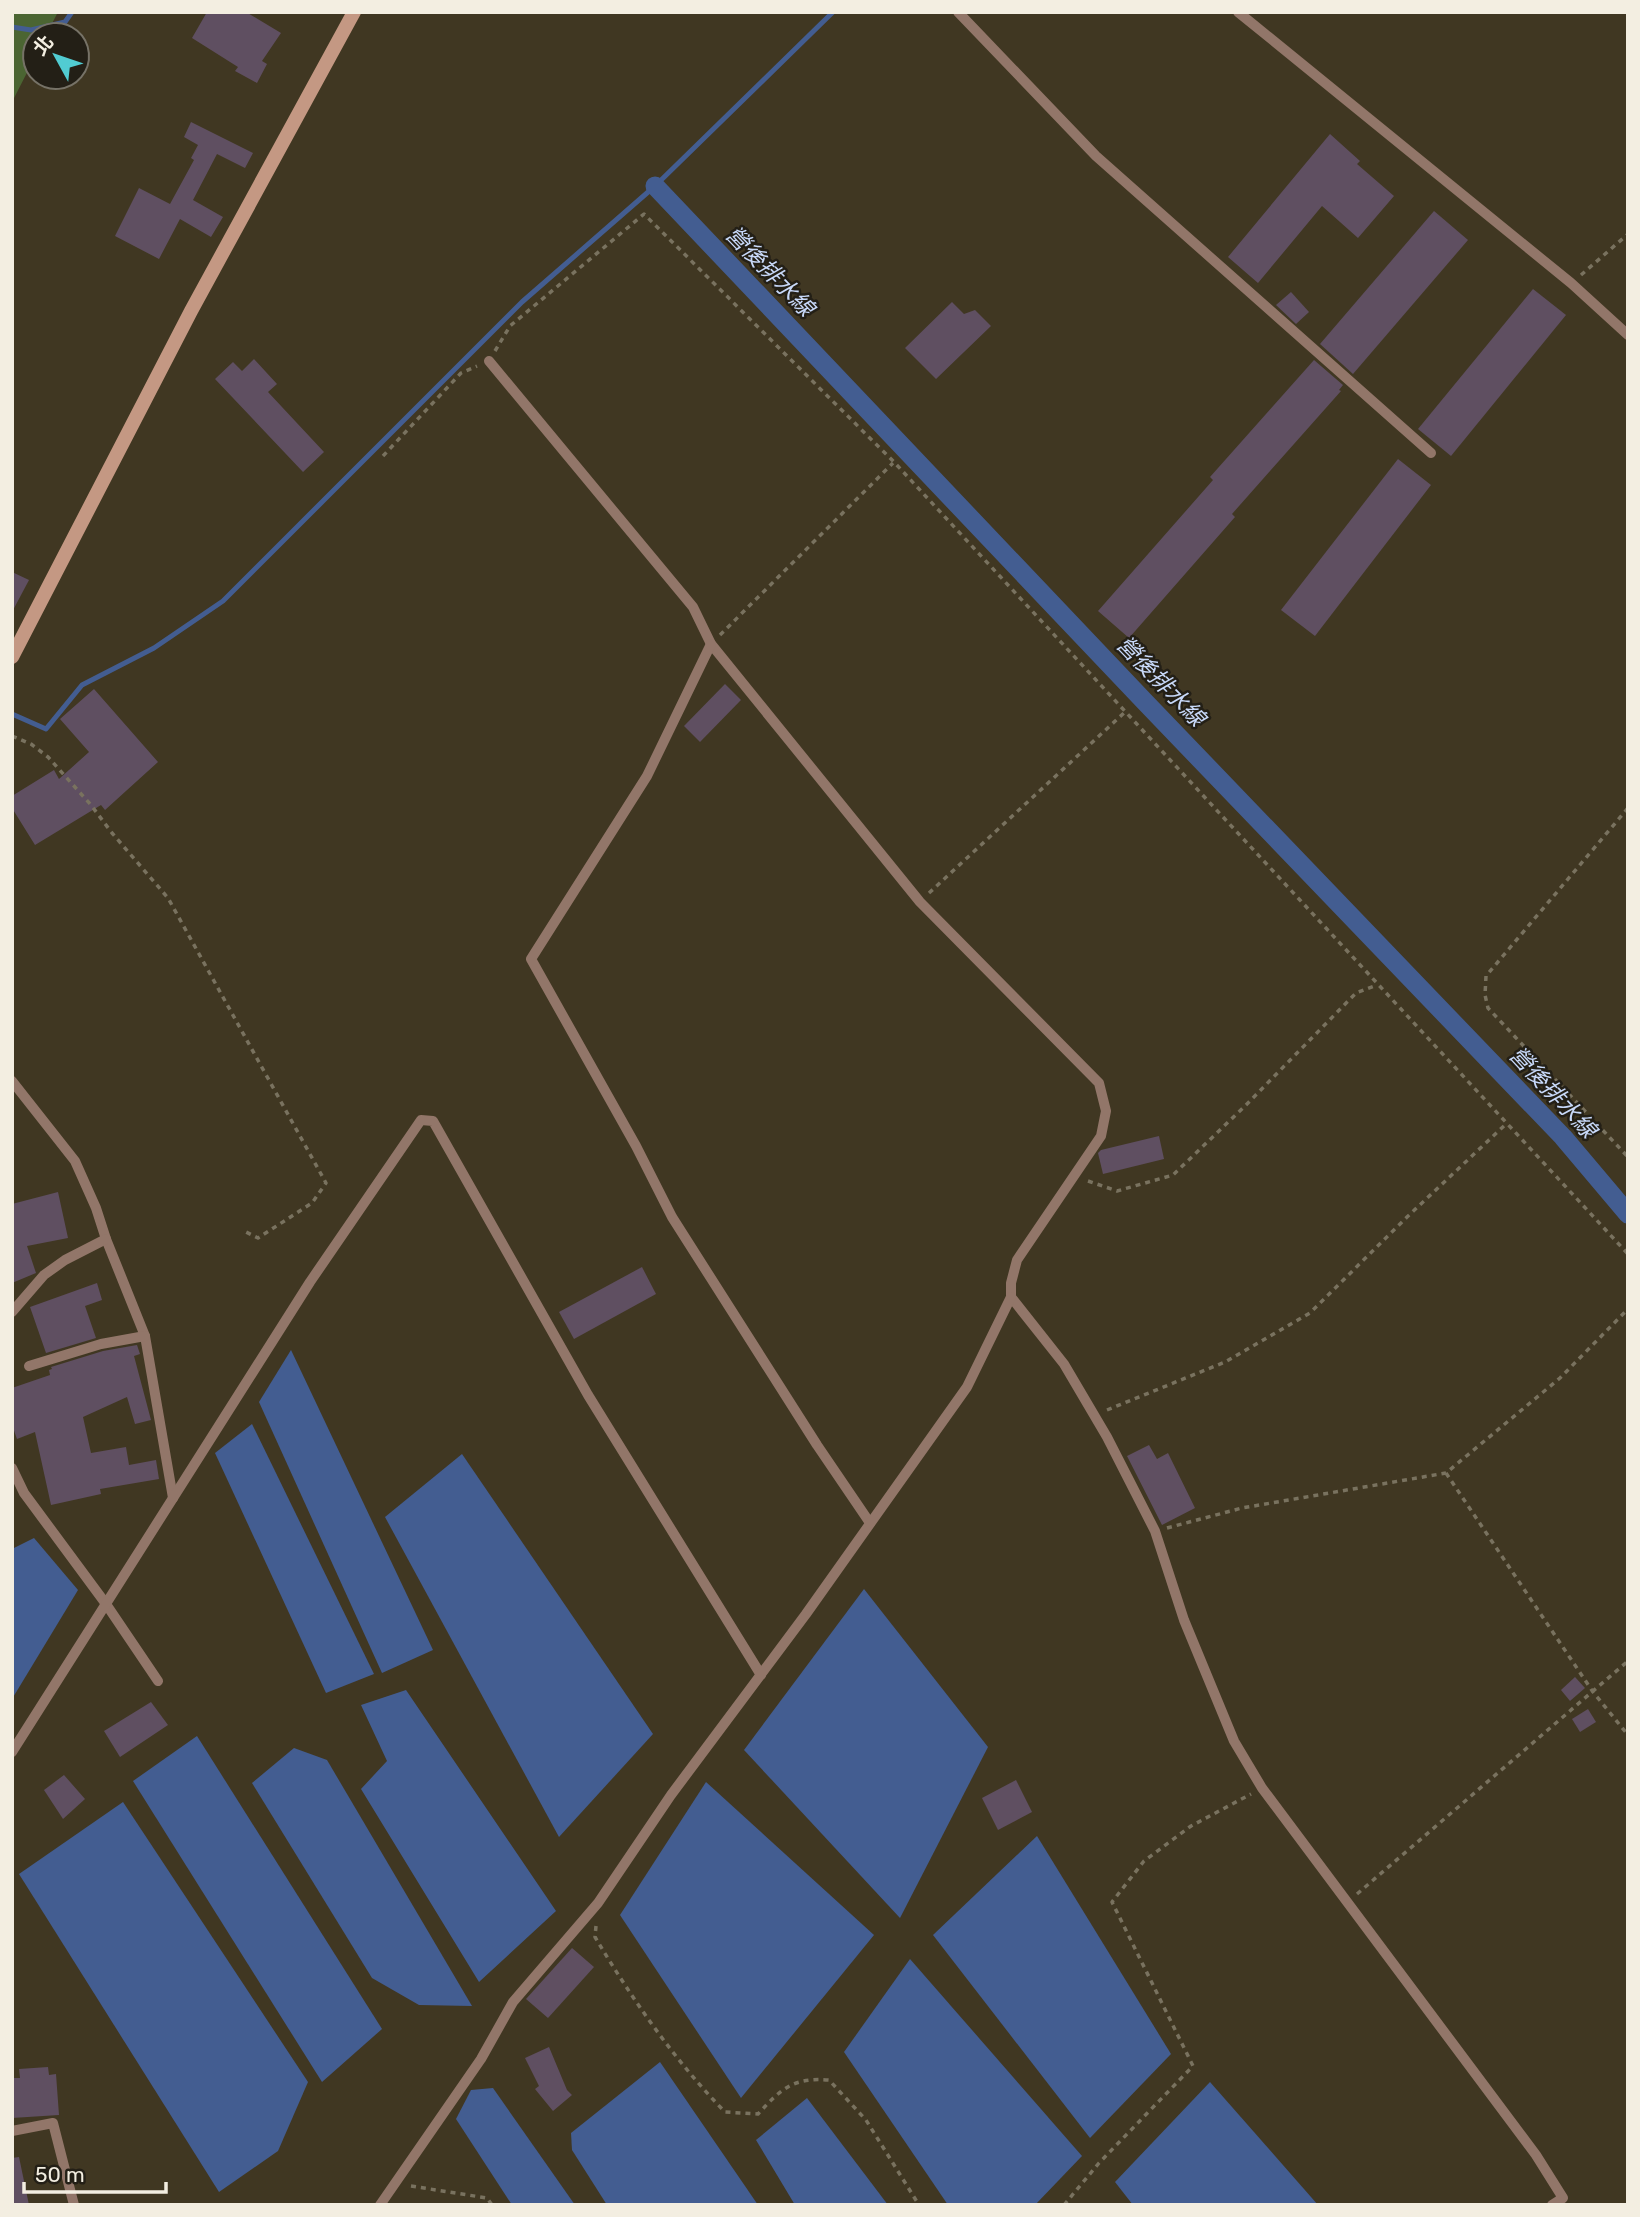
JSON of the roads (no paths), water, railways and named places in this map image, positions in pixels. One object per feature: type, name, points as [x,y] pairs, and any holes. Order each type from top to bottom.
[{"type":"main road","points":[[12,657],[191,311],[354,12]]},
{"type":"lane","points":[[958,12],[1096,156],[1431,453]]},
{"type":"lane","points":[[1238,12],[1571,283],[1628,335]]},
{"type":"lane","points":[[380,2205],[481,2059],[513,2002],[598,1903],[671,1795],[761,1675],[967,1387],[1010,1297],[1017,1260],[1101,1136],[1106,1111],[1099,1083],[920,902],[711,644],[693,607],[489,361]]},
{"type":"lane","points":[[711,644],[647,776],[531,959],[636,1146],[671,1217],[870,1523]]},
{"type":"lane","points":[[12,1081],[75,1161],[96,1208],[145,1336],[173,1498]]},
{"type":"lane","points":[[12,1752],[354,1215],[421,1120],[433,1121],[589,1395],[761,1675]]},
{"type":"lane","points":[[12,1312],[44,1275],[65,1260],[106,1239]]},
{"type":"lane","points":[[1010,1297],[1064,1364],[1155,1531],[1184,1620],[1234,1741],[1262,1788],[1536,2155],[1565,2202],[1552,2205]]},
{"type":"lane","points":[[29,1366],[101,1344],[145,1336]]},
{"type":"lane","points":[[12,1468],[24,1493],[106,1604],[158,1681]]},
{"type":"lane","points":[[12,2131],[53,2123],[74,2205]]},
{"type":"water","points":[[291,1350],[433,1650],[382,1673],[259,1402]]},
{"type":"water","points":[[252,1424],[374,1674],[326,1693],[215,1453]]},
{"type":"water","points":[[462,1454],[653,1734],[559,1837],[385,1517]]},
{"type":"water","points":[[34,1538],[78,1590],[12,1699],[12,1549]]},
{"type":"water","points":[[864,1589],[988,1747],[900,1918],[744,1750]]},
{"type":"water","points":[[406,1690],[556,1911],[479,1982],[361,1789],[387,1761],[361,1705]]},
{"type":"water","points":[[197,1736],[382,2029],[322,2082],[133,1781]]},
{"type":"water","points":[[294,1748],[327,1760],[472,2006],[419,2005],[372,1978],[252,1783]]},
{"type":"water","points":[[706,1782],[874,1935],[741,2098],[620,1915]]},
{"type":"water","points":[[123,1802],[308,2082],[278,2151],[219,2192],[19,1874]]},
{"type":"water","points":[[1037,1836],[1171,2054],[1090,2138],[933,1935]]},
{"type":"water","points":[[910,1959],[1082,2156],[1035,2205],[948,2205],[844,2052]]},
{"type":"water","points":[[660,2062],[758,2205],[607,2205],[572,2150],[571,2133]]},
{"type":"water","points":[[1210,2082],[1318,2205],[1133,2205],[1115,2182]]},
{"type":"water","points":[[493,2088],[575,2205],[512,2205],[456,2119],[471,2090]]},
{"type":"water","points":[[807,2098],[888,2205],[795,2205],[756,2140]]},
{"type":"waterway","points":[[12,27],[31,30],[65,22],[72,12]]},
{"type":"waterway","points":[[12,714],[46,729],[82,685],[154,648],[223,601],[522,302],[655,186],[833,12]]},
{"type":"waterway","name":"營後排水線","points":[[655,186],[1563,1137],[1628,1214]]}]
